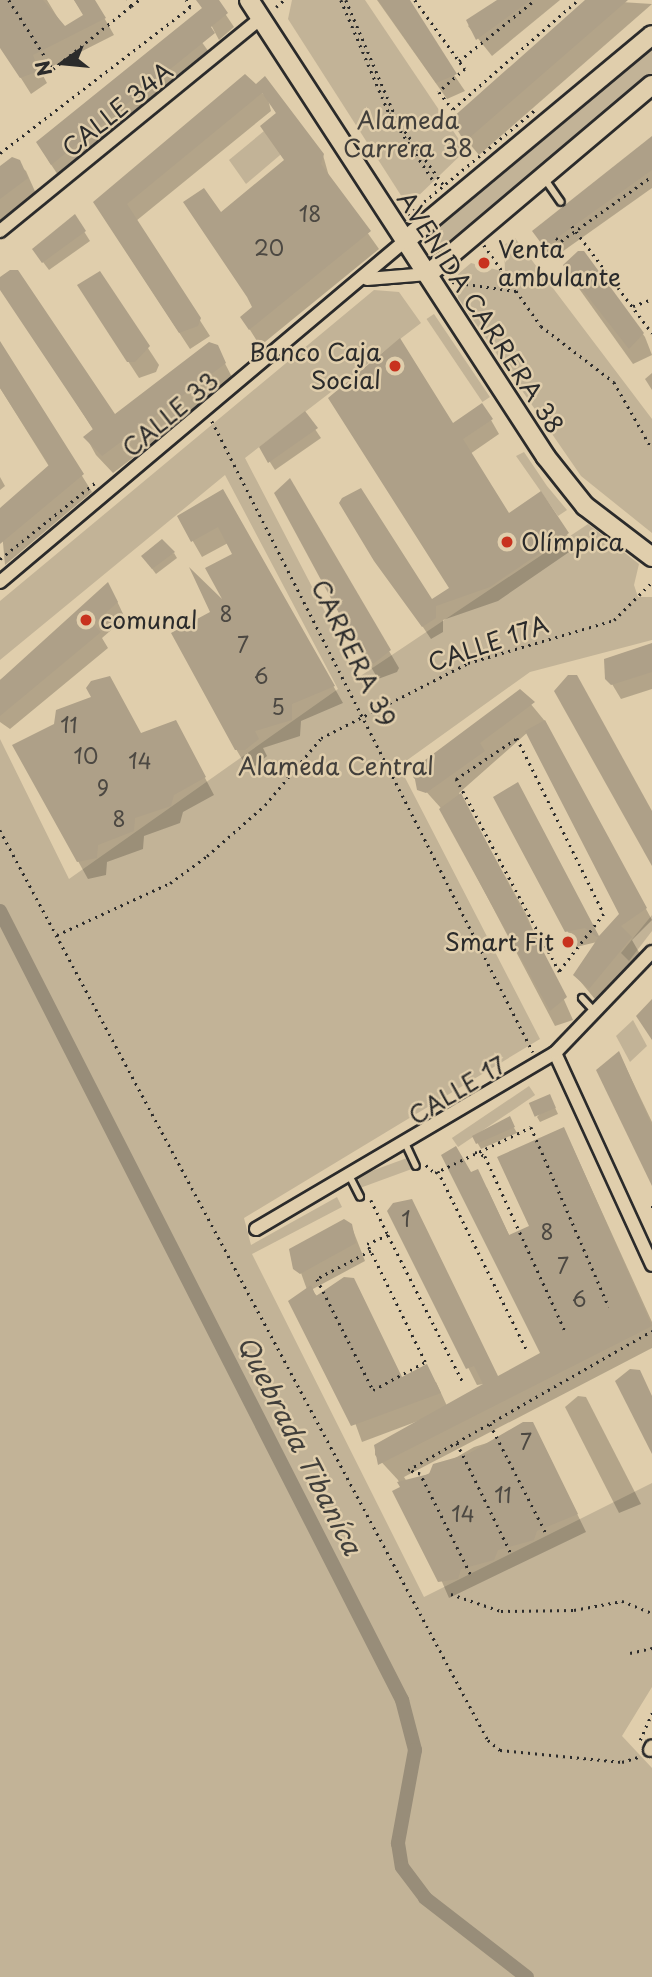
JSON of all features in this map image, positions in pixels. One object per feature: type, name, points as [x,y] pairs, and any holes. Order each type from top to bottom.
[{"type":"main road","name":"AVENIDA CARRERA 38","points":[[249,0],[563,480],[652,557]]},
{"type":"main road","points":[[406,240],[652,34]]},
{"type":"main road","points":[[428,274],[480,240],[543,177],[652,85]]},
{"type":"street","name":"CALLE 34A","points":[[0,231],[261,18]]},
{"type":"street","name":"CALLE 33","points":[[0,582],[367,279],[406,240]]},
{"type":"street","points":[[367,279],[428,274]]},
{"type":"street","name":"CALLE 17","points":[[256,1229],[409,1143],[555,1053],[597,1014],[652,952]]},
{"type":"street","points":[[555,1053],[652,1265]]},
{"type":"lane","points":[[543,177],[561,202]]},
{"type":"lane","points":[[582,998],[597,1014]]},
{"type":"lane","points":[[409,1143],[416,1166]]},
{"type":"lane","points":[[350,1177],[360,1197]]},
{"type":"path","points":[[9,0],[53,69],[139,0]]},
{"type":"path","points":[[127,0],[131,6]]},
{"type":"path","points":[[0,153],[190,7],[186,0]]},
{"type":"path","points":[[276,7],[284,0]]},
{"type":"path","points":[[343,0],[397,120],[443,184]]},
{"type":"path","points":[[343,0],[388,113],[451,201]]},
{"type":"path","points":[[415,0],[459,61],[463,73],[439,92],[446,108],[453,109],[578,0]]},
{"type":"path","points":[[459,61],[535,0]]},
{"type":"path","points":[[556,238],[575,230],[652,176]]},
{"type":"path","points":[[572,226],[652,333]]},
{"type":"path","points":[[474,253],[480,240]]},
{"type":"path","points":[[480,240],[550,335],[614,382],[652,449]]},
{"type":"path","points":[[453,292],[455,270]]},
{"type":"path","points":[[452,282],[516,291]]},
{"type":"path","points":[[632,306],[652,299]]},
{"type":"path","name":"CARRERA 39","points":[[206,411],[539,1064]]},
{"type":"path","name":"CALLE 17A","points":[[56,936],[104,917],[207,856],[265,805],[307,750],[360,716],[468,663],[608,624],[652,582]]},
{"type":"path","points":[[517,738],[604,914],[565,970],[559,972],[456,779],[517,738]]},
{"type":"path","points":[[0,830],[488,1740],[500,1750],[622,1762],[651,1748],[638,1738],[652,1713]]},
{"type":"path","points":[[409,1143],[429,1172],[438,1171],[531,1127],[609,1307]]},
{"type":"path","points":[[475,1152],[485,1156],[565,1331]]},
{"type":"path","points":[[438,1171],[528,1352]]},
{"type":"path","points":[[367,1193],[464,1384]]},
{"type":"path","points":[[370,1251],[317,1279],[373,1390],[425,1362],[367,1244],[388,1235]]},
{"type":"path","points":[[470,1574],[420,1474],[408,1470],[652,1331]]},
{"type":"path","points":[[490,1424],[547,1535]]},
{"type":"path","points":[[457,1443],[511,1553]]},
{"type":"path","points":[[452,1594],[501,1611],[574,1610],[622,1601],[652,1613]]},
{"type":"path","points":[[630,1653],[652,1648]]},
{"type":"green space","name":"Alameda Carrera 38","points":[[292,0],[365,0],[466,150],[413,201],[402,197],[288,19]]},
{"type":"green space","points":[[652,45],[652,74],[440,251],[431,244],[426,234]]},
{"type":"green space","points":[[264,131],[293,144],[246,184],[229,160]]},
{"type":"green space","points":[[515,238],[652,419],[652,533],[581,476],[458,298],[458,274],[471,263],[505,272],[504,245]]},
{"type":"green space","name":"Alameda Central","points":[[374,290],[399,292],[421,323],[245,458],[359,677],[588,524],[639,564],[634,585],[638,597],[652,597],[652,640],[530,672],[399,766],[540,1039],[244,1218],[251,1245],[337,1197],[342,1207],[252,1254],[424,1597],[652,1483],[652,1687],[622,1736],[652,1768],[652,1977],[0,1977],[0,739],[69,879],[338,689],[225,475],[0,660],[0,601]]},
{"type":"green space","points":[[434,314],[490,397],[482,402],[427,319]]},
{"type":"green space","points":[[524,452],[567,510],[558,516],[516,456]]},
{"type":"green space","points":[[652,915],[652,931],[629,961],[621,953]]},
{"type":"green space","points":[[633,1020],[647,1046],[630,1062],[616,1036]]},
{"type":"green space","points":[[529,1086],[535,1095],[458,1147],[452,1138]]},
{"type":"green space","points":[[407,1158],[411,1169],[361,1187],[357,1176]]},
{"type":"building","points":[[0,0],[43,0],[65,26],[83,15],[74,0],[95,0],[106,18],[33,55],[39,71],[20,78],[0,48]]},
{"type":"building","points":[[196,0],[219,0],[228,13],[211,27],[215,33],[51,165],[36,142],[202,8]]},
{"type":"building","points":[[378,0],[410,0],[457,74],[436,83]]},
{"type":"building","points":[[497,0],[531,0],[476,40],[466,20]]},
{"type":"building","points":[[585,0],[628,0],[468,139],[461,136],[451,119]]},
{"type":"building","points":[[245,74],[256,84],[265,76],[324,154],[321,164],[371,231],[249,330],[240,317],[252,307],[247,297],[183,202],[204,188],[221,212],[284,160],[260,126],[276,113],[262,93],[127,204],[201,318],[198,326],[179,333],[93,202]]},
{"type":"building","points":[[652,136],[652,170],[544,247],[532,231]]},
{"type":"building","points":[[12,157],[20,160],[28,178],[0,199],[0,166]]},
{"type":"building","points":[[75,214],[86,231],[42,263],[32,249]]},
{"type":"building","points":[[578,251],[584,251],[644,333],[629,349],[563,265]]},
{"type":"building","points":[[10,270],[18,270],[115,414],[209,342],[218,345],[226,363],[102,456],[83,437],[93,429],[0,290],[0,277]]},
{"type":"building","points":[[100,271],[150,346],[135,362],[127,362],[77,285]]},
{"type":"building","points":[[400,338],[453,423],[482,403],[493,419],[463,439],[509,513],[541,491],[569,533],[490,587],[436,606],[436,618],[422,627],[374,561],[339,503],[342,498],[361,488],[432,599],[449,588],[328,398]]},
{"type":"building","points":[[0,341],[84,474],[0,544],[0,508],[49,465],[0,388]]},
{"type":"building","points":[[305,411],[318,428],[268,463],[259,447]]},
{"type":"building","points":[[290,478],[391,650],[373,664],[354,641],[274,493]]},
{"type":"building","points":[[223,489],[335,686],[292,704],[292,720],[255,731],[259,739],[245,750],[235,750],[171,633],[210,612],[189,567],[222,599],[205,568],[232,554],[218,527],[191,542],[177,516]]},
{"type":"building","points":[[162,539],[175,552],[152,569],[141,556]]},
{"type":"building","points":[[108,582],[118,602],[93,624],[101,632],[0,716],[0,680]]},
{"type":"building","points":[[652,643],[652,672],[611,685],[605,679],[604,659]]},
{"type":"building","points":[[568,675],[577,675],[652,811],[652,866],[554,691]]},
{"type":"building","points":[[110,676],[141,733],[176,720],[206,777],[174,795],[171,806],[135,818],[134,831],[98,845],[97,858],[77,862],[12,745],[54,724],[56,710],[91,697],[86,688],[91,681]]},
{"type":"building","points":[[520,689],[535,702],[480,743],[485,751],[426,793],[417,790],[413,769]]},
{"type":"building","points":[[545,720],[647,908],[621,926],[632,937],[589,989],[573,975],[598,938],[585,928],[565,932],[493,797],[518,782],[599,936],[619,914],[525,731]]},
{"type":"building","points":[[461,793],[567,997],[550,1011],[439,809]]},
{"type":"building","points":[[652,999],[652,1040],[636,1016]]},
{"type":"building","points":[[619,1051],[652,1126],[652,1186],[596,1070]]},
{"type":"building","points":[[550,1094],[556,1108],[535,1117],[529,1103]]},
{"type":"building","points":[[510,1116],[515,1127],[476,1144],[472,1136]]},
{"type":"building","points":[[564,1127],[652,1326],[378,1465],[374,1445],[483,1384],[474,1366],[466,1369],[387,1211],[393,1203],[412,1199],[498,1376],[540,1353],[441,1155],[456,1146],[471,1172],[478,1169],[509,1235],[529,1226],[497,1157]]},
{"type":"building","points":[[344,1219],[352,1224],[356,1243],[300,1274],[293,1269],[289,1249]]},
{"type":"building","points":[[344,1277],[354,1278],[402,1377],[427,1364],[441,1393],[351,1426],[288,1301],[311,1285],[316,1296]]},
{"type":"building","points":[[630,1369],[640,1370],[652,1396],[652,1454],[615,1381]]},
{"type":"building","points":[[523,1422],[533,1422],[578,1514],[537,1531],[534,1540],[498,1550],[494,1560],[461,1569],[458,1579],[438,1582],[392,1491],[400,1487],[397,1482],[429,1474],[433,1464],[468,1454]]},
{"type":"waterway","name":"Quebrada Tibaníca","points":[[0,911],[402,1700],[415,1750],[398,1843],[402,1867],[425,1898],[527,1977]]},
{"type":"place","name":"Venta ambulante","points":[[484,263]]},
{"type":"place","name":"Banco Caja Social","points":[[395,366]]},
{"type":"place","name":"Olímpica","points":[[507,542]]},
{"type":"place","name":"comunal","points":[[86,620]]},
{"type":"place","name":"Smart Fit","points":[[568,942]]}]
